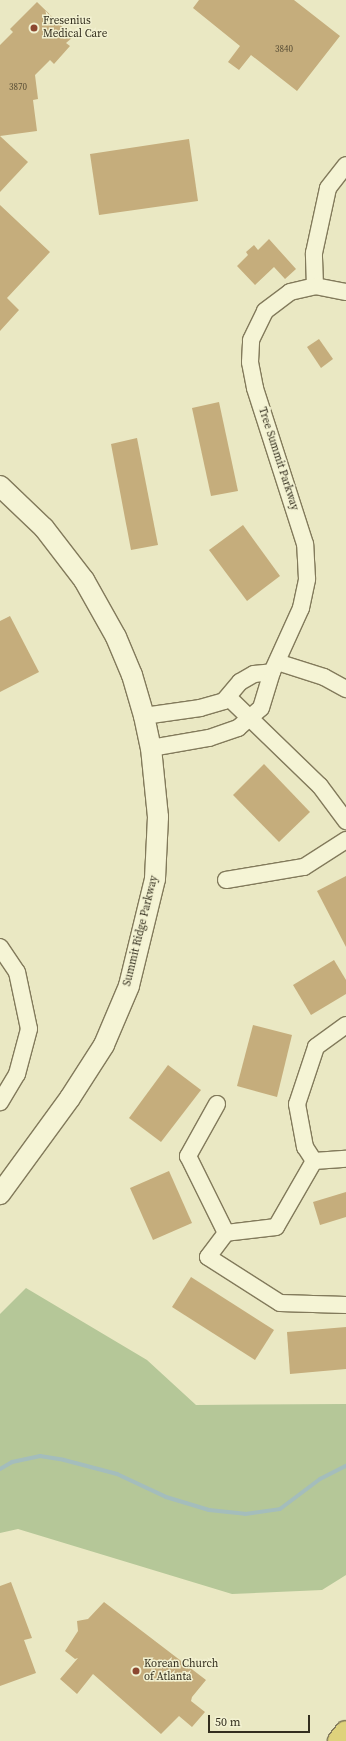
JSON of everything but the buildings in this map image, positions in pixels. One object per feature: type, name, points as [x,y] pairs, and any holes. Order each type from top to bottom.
[{"type":"highway","points":[[339,1741],[346,1732]]},
{"type":"street","points":[[315,286],[314,253],[328,188],[346,165]]},
{"type":"street","name":"Tree Summit Parkway","points":[[151,748],[209,738],[238,728],[250,720],[261,708],[274,667],[301,608],[307,579],[305,544],[255,388],[250,362],[251,340],[265,311],[290,292],[315,286],[346,292]]},
{"type":"street","name":"Summit Ridge Parkway","points":[[0,486],[44,528],[84,580],[119,644],[132,675],[144,716],[151,748],[158,817],[155,879],[129,986],[104,1045],[70,1098],[3,1185]]},
{"type":"street","points":[[144,716],[200,708],[224,701],[240,682],[254,674],[274,667],[324,677],[346,689]]},
{"type":"street","points":[[228,697],[250,720],[320,786],[346,820]]},
{"type":"street","points":[[226,880],[304,867],[346,840]]},
{"type":"street","points":[[0,947],[17,972],[29,1029],[17,1074],[0,1102]]},
{"type":"street","points":[[314,1161],[305,1147],[298,1104],[316,1047],[346,1025]]},
{"type":"street","points":[[217,1104],[188,1156],[226,1233]]},
{"type":"street","points":[[314,1161],[346,1159]]},
{"type":"street","points":[[314,1161],[276,1227],[226,1233],[208,1258],[280,1303],[346,1305]]},
{"type":"green space","points":[[26,1288],[147,1360],[196,1405],[346,1404],[346,1575],[322,1590],[232,1594],[18,1529],[0,1533],[0,1314]]},
{"type":"waterway","points":[[0,1469],[12,1462],[40,1456],[64,1460],[117,1474],[166,1497],[209,1510],[245,1514],[280,1509],[320,1479],[346,1466]]},
{"type":"place","name":"Fresenius Medical Care","points":[[34,28]]},
{"type":"place","name":"Korean Church of Atlanta","points":[[136,1671]]}]
